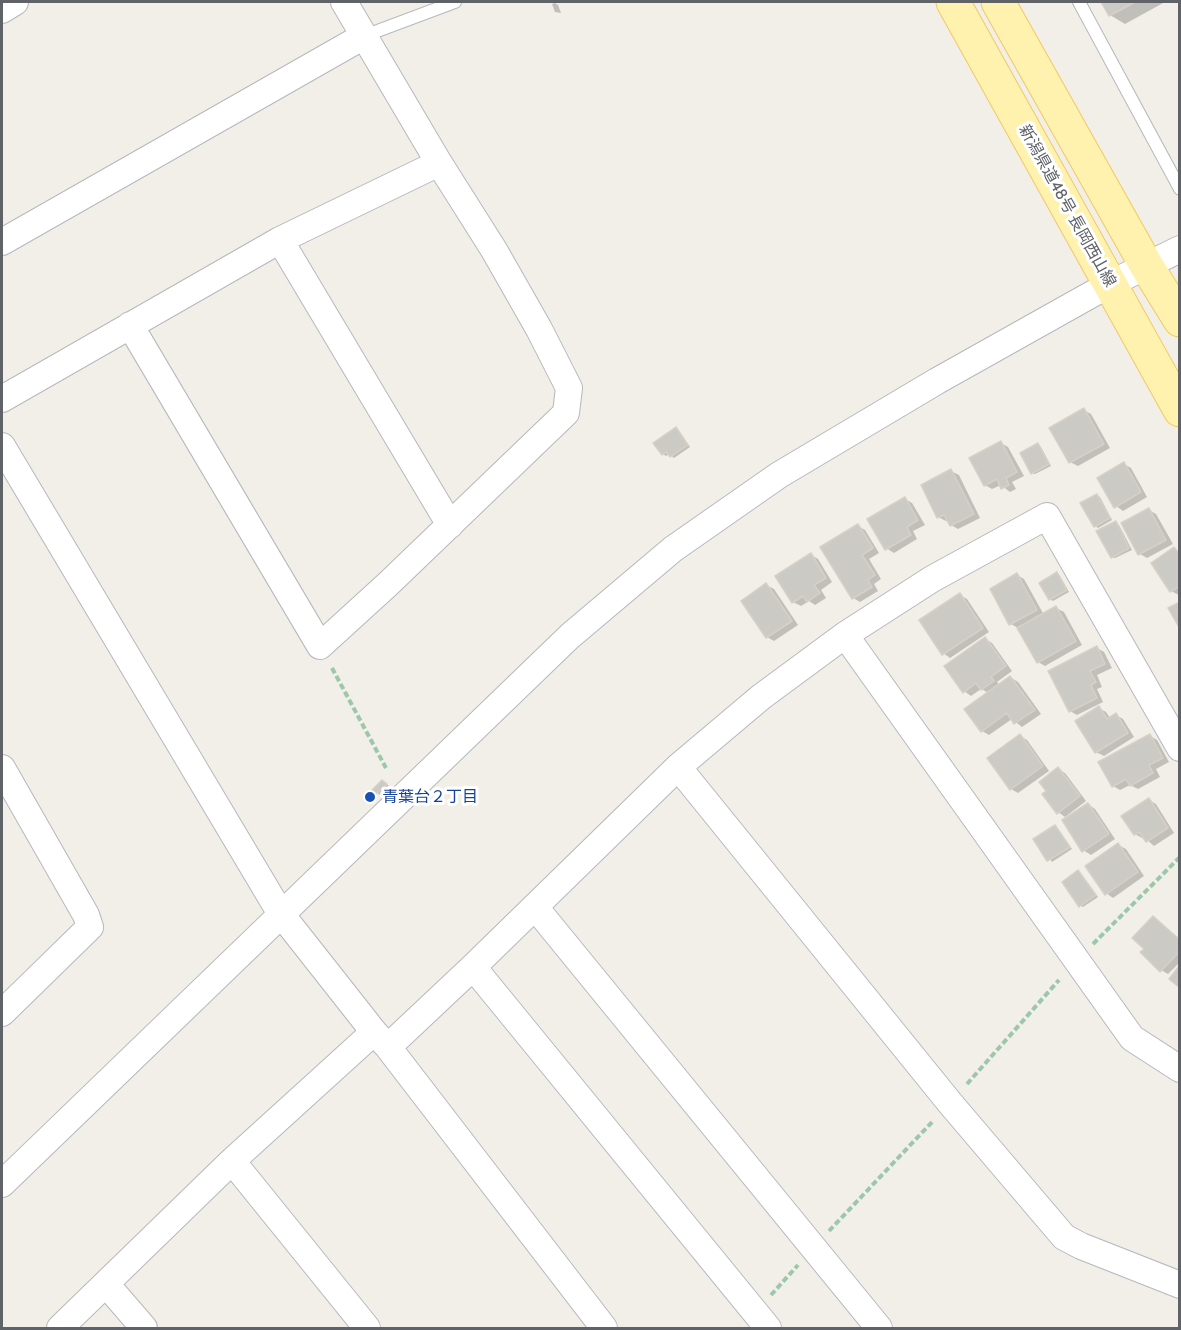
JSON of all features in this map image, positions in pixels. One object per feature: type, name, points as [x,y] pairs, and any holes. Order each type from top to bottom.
[{"type":"main road","name":"新潟県道48号 長岡西山線","points":[[953,2],[1179,410]]},
{"type":"main road","points":[[998,2],[1146,266],[1179,320]]},
{"type":"street","points":[[2,10],[15,2]]},
{"type":"street","points":[[130,325],[320,646],[566,414],[568,388],[538,329],[494,250],[439,163],[344,2]]},
{"type":"street","points":[[2,242],[364,36]]},
{"type":"street","points":[[2,399],[280,240],[439,163]]},
{"type":"street","points":[[280,240],[450,525]]},
{"type":"street","points":[[2,1185],[570,636],[672,549],[779,475],[937,381],[1110,284],[1179,249]]},
{"type":"street","points":[[2,446],[281,914],[604,1329]]},
{"type":"street","points":[[60,1329],[232,1161],[473,967],[678,767],[761,697],[845,635],[932,579],[1047,516],[1179,748]]},
{"type":"street","points":[[845,635],[1132,1038],[1179,1069]]},
{"type":"street","points":[[678,767],[950,1103],[1064,1237],[1179,1285]]},
{"type":"street","points":[[2,768],[86,915],[90,927],[2,1013]]},
{"type":"street","points":[[535,907],[879,1329]]},
{"type":"street","points":[[473,967],[768,1329]]},
{"type":"street","points":[[232,1161],[367,1329]]},
{"type":"street","points":[[106,1284],[144,1329]]},
{"type":"lane","points":[[364,36],[455,2]]},
{"type":"lane","points":[[1079,2],[1154,138],[1179,189]]},
{"type":"path","points":[[320,646],[386,768]]},
{"type":"building","points":[[1101,2],[1135,2],[1109,16]]},
{"type":"building","points":[[1084,408],[1104,444],[1069,463],[1049,428]]},
{"type":"building","points":[[676,427],[688,445],[670,457],[666,452],[662,455],[653,443]]},
{"type":"building","points":[[1001,441],[1017,472],[1006,478],[1009,485],[1001,489],[997,479],[984,486],[969,458]]},
{"type":"building","points":[[1038,443],[1049,464],[1031,474],[1020,453]]},
{"type":"building","points":[[1124,462],[1141,492],[1114,508],[1097,478]]},
{"type":"building","points":[[951,469],[974,514],[950,526],[944,515],[937,518],[921,485]]},
{"type":"building","points":[[1097,494],[1110,518],[1094,527],[1080,503]]},
{"type":"building","points":[[905,497],[918,520],[907,527],[911,535],[885,550],[867,519]]},
{"type":"building","points":[[1149,508],[1166,540],[1138,555],[1121,523]]},
{"type":"building","points":[[1116,521],[1129,548],[1111,558],[1096,531]]},
{"type":"building","points":[[858,524],[873,548],[862,555],[875,575],[868,580],[872,587],[852,599],[820,547]]},
{"type":"building","points":[[1174,547],[1180,555],[1180,586],[1170,592],[1151,563]]},
{"type":"building","points":[[811,553],[826,578],[814,585],[820,593],[807,602],[803,596],[792,603],[775,576]]},
{"type":"building","points":[[1057,572],[1067,590],[1049,600],[1039,583]]},
{"type":"building","points":[[1017,573],[1037,610],[1009,625],[990,589]]},
{"type":"building","points":[[766,583],[792,621],[766,638],[741,601]]},
{"type":"building","points":[[960,593],[983,628],[942,655],[919,620]]},
{"type":"building","points":[[1180,602],[1180,629],[1168,608]]},
{"type":"building","points":[[1056,606],[1076,641],[1037,663],[1017,628]]},
{"type":"building","points":[[985,637],[1006,666],[991,677],[994,681],[981,690],[976,683],[963,693],[944,666]]},
{"type":"building","points":[[1097,646],[1105,664],[1090,671],[1096,682],[1091,685],[1097,698],[1069,712],[1048,671]]},
{"type":"building","points":[[1010,676],[1035,710],[1014,724],[1007,713],[981,732],[964,709]]},
{"type":"building","points":[[1099,706],[1107,719],[1116,713],[1128,733],[1095,753],[1075,721]]},
{"type":"building","points":[[1020,734],[1043,766],[1010,790],[987,758]]},
{"type":"building","points":[[1150,734],[1163,758],[1149,765],[1153,773],[1130,786],[1126,779],[1112,787],[1098,762]]},
{"type":"building","points":[[1058,767],[1080,796],[1057,814],[1042,794],[1046,791],[1039,782]]},
{"type":"building","points":[[382,780],[387,784],[376,794],[372,790]]},
{"type":"building","points":[[1149,798],[1168,828],[1146,842],[1139,832],[1134,835],[1121,816]]},
{"type":"building","points":[[1088,803],[1109,834],[1082,852],[1062,820]]},
{"type":"building","points":[[1055,825],[1070,847],[1047,861],[1033,839]]},
{"type":"building","points":[[1118,843],[1138,872],[1105,895],[1085,866]]},
{"type":"building","points":[[1078,870],[1096,895],[1079,907],[1062,882]]},
{"type":"building","points":[[1153,916],[1180,940],[1180,951],[1160,972],[1140,952],[1144,949],[1132,938]]},
{"type":"building","points":[[1180,965],[1180,988],[1169,979]]},
{"type":"place","name":"青葉台２丁目","points":[[370,797]]}]
